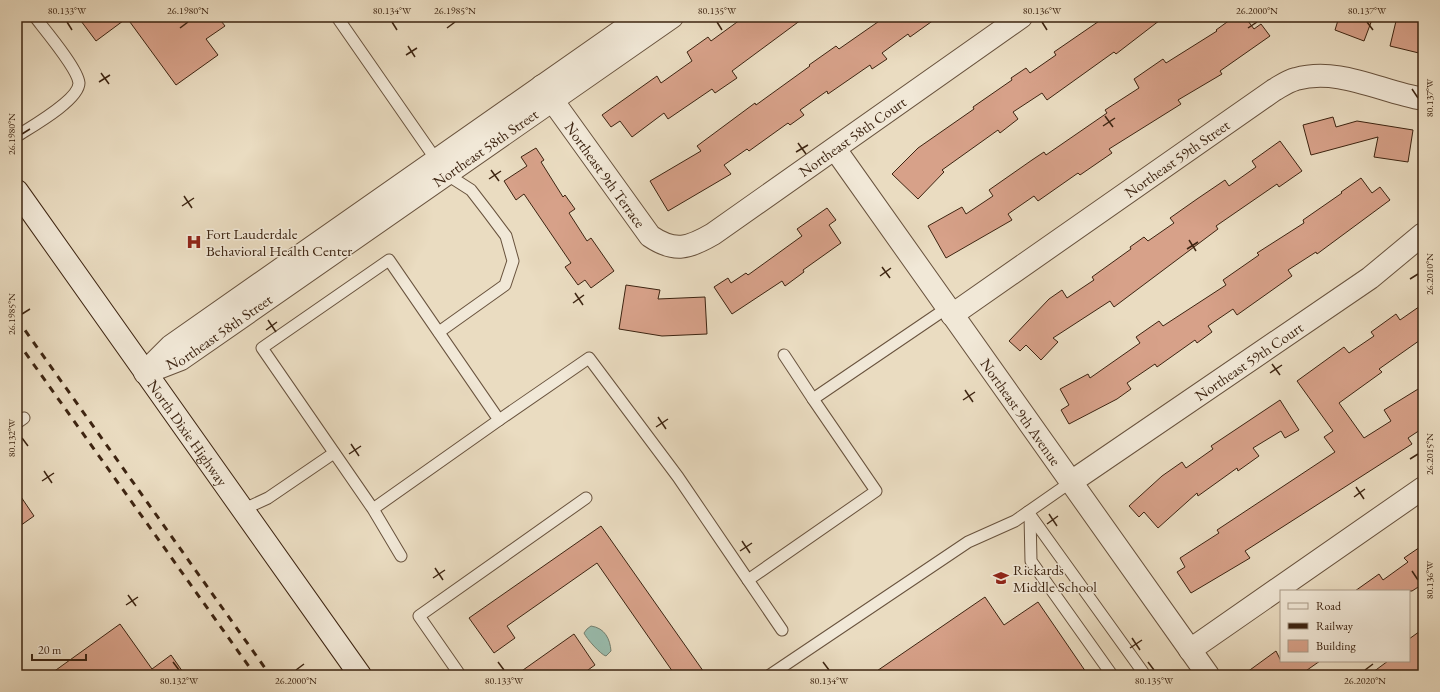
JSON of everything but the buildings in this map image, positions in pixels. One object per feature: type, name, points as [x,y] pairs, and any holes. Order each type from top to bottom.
[{"type":"street","name":"Northeast 58th Street","points":[[547,93],[641,17]]},
{"type":"street","name":"Northeast 58th Street","points":[[145,373],[181,359],[441,167],[547,93],[672,17]]},
{"type":"street","name":"Northeast 58th Court","points":[[680,247],[694,244],[713,234],[1021,17]]},
{"type":"street","name":"Northeast 59th Street","points":[[950,311],[1274,90],[1295,79],[1317,75],[1340,77],[1423,99]]},
{"type":"street","name":"Northeast 9th Terrace","points":[[547,93],[650,236],[663,245],[680,247]]},
{"type":"street","name":"Northeast 9th Avenue","points":[[835,149],[1208,675]]},
{"type":"street","name":"North Dixie Highway","points":[[17,191],[360,675]]},
{"type":"street","name":"Northeast 59th Court","points":[[1071,482],[1370,278],[1423,234]]},
{"type":"street","points":[[1190,650],[1423,488]]},
{"type":"lane","points":[[17,136],[74,95],[79,84],[75,71],[35,17]]},
{"type":"lane","points":[[337,17],[441,167],[471,190],[506,236],[513,261],[505,285],[438,332]]},
{"type":"lane","points":[[401,556],[373,509],[262,348],[389,260],[499,420]]},
{"type":"lane","points":[[813,399],[950,311]]},
{"type":"lane","points":[[748,580],[876,490],[784,355]]},
{"type":"lane","points":[[373,509],[589,358],[678,477],[782,630]]},
{"type":"lane","points":[[242,510],[268,498],[334,453]]},
{"type":"lane","points":[[774,673],[968,542],[1015,521],[1029,513],[1071,482]]},
{"type":"lane","points":[[460,675],[419,616],[586,498]]},
{"type":"lane","points":[[1029,513],[1031,561],[1112,675]]},
{"type":"lane","points":[[1029,513],[1145,675]]},
{"type":"shaded area","points":[[591,626],[600,629],[608,638],[611,651],[606,656],[594,646],[584,633]]},
{"type":"railway","points":[[17,319],[270,675]]},
{"type":"railway","points":[[17,341],[255,675]]},
{"type":"place","name":"Fort Lauderdale Behavioral Health Center","points":[[194,242]]},
{"type":"place","name":"Rickards Middle School","points":[[1001,578]]}]
